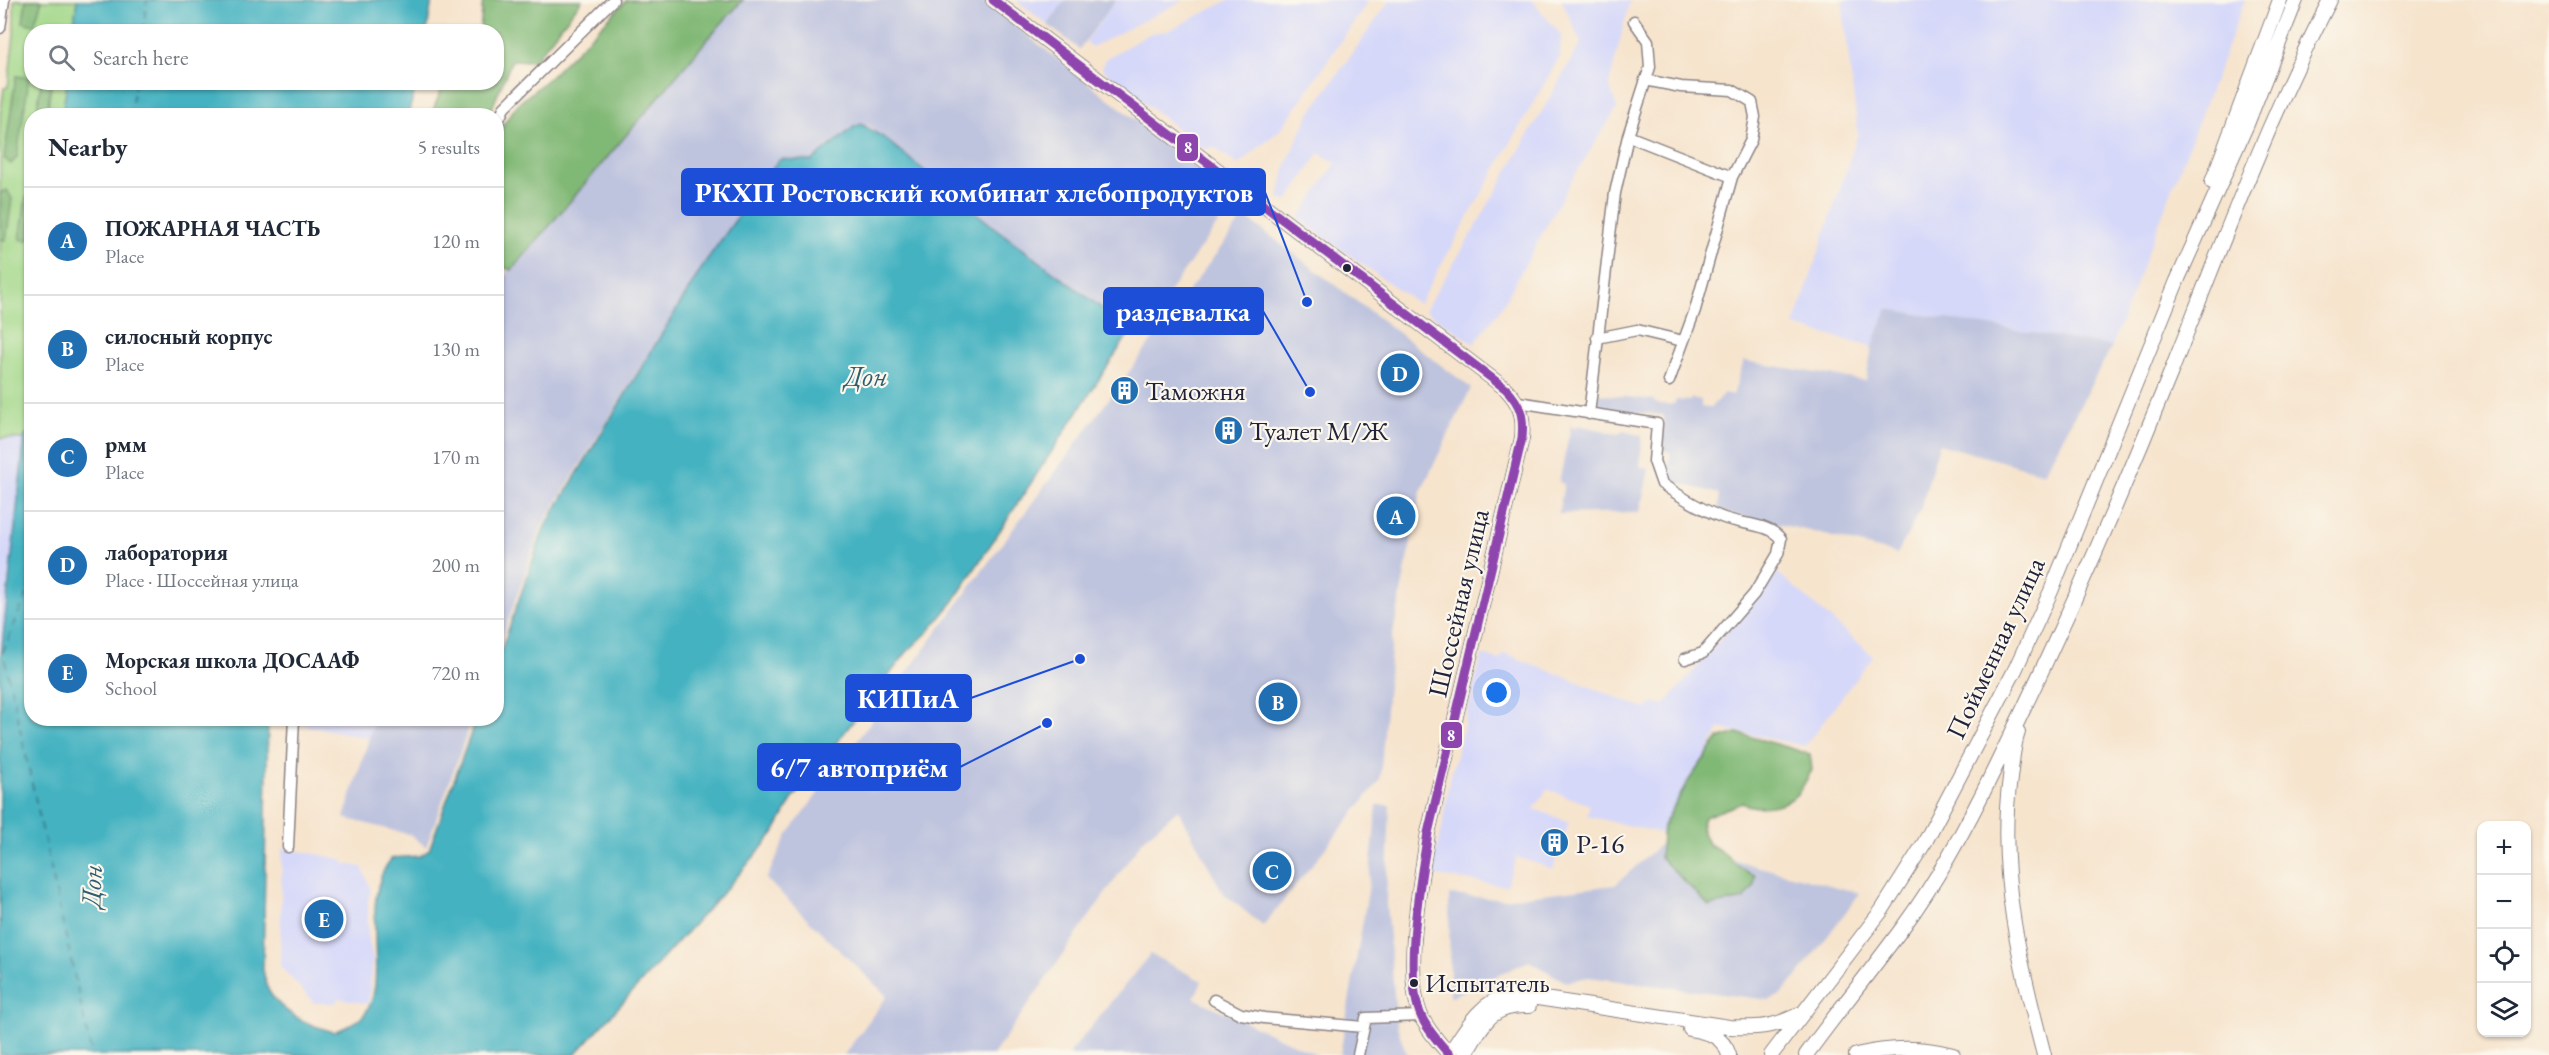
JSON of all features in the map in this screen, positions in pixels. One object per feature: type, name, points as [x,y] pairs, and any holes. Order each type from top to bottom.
[{"type":"main road","points":[[993,0],[1506,389],[1518,402]]},
{"type":"main road","points":[[2201,228],[2213,179],[2280,0]]},
{"type":"main road","points":[[2201,228],[2247,124],[2296,0]]},
{"type":"main road","name":"Пойменная улица","points":[[1806,1055],[1904,926],[1947,856],[1995,770],[2090,567],[2228,225],[2274,117],[2330,0]]},
{"type":"main road","name":"Пойменная улица","points":[[1771,1055],[1882,910],[1925,842],[1967,764],[2051,591],[2201,228]]},
{"type":"main road","name":"Шоссейная улица","points":[[1450,1055],[1421,1016],[1414,986],[1414,945],[1428,833],[1522,438],[1524,416],[1518,402]]},
{"type":"main road","points":[[2043,666],[2016,739],[2006,807],[2007,862],[2020,965],[2044,1055]]},
{"type":"main road","points":[[1450,1055],[1470,1025],[1486,1007],[1507,996],[1531,997],[1729,1027],[1755,1028],[1777,1025],[1803,1013]]},
{"type":"main road","points":[[1465,1055],[1492,1013],[1510,1006],[1534,1006],[1706,1031],[1718,1038],[1727,1048],[1729,1055]]},
{"type":"main road","points":[[1856,1055],[1889,1049],[1919,1048],[1953,1055]]},
{"type":"street","points":[[0,28],[4,0]]},
{"type":"street","points":[[504,108],[613,0]]},
{"type":"street","points":[[1590,414],[1615,193],[1628,136],[1651,58],[1648,41],[1634,21]]},
{"type":"street","points":[[1645,80],[1681,87],[1732,90],[1752,102],[1755,117],[1750,140],[1732,177],[1695,310],[1669,381]]},
{"type":"street","points":[[1628,136],[1732,177]]},
{"type":"street","points":[[1597,338],[1637,330],[1683,341]]},
{"type":"street","points":[[1518,402],[1657,424],[1654,461],[1662,484],[1712,513],[1726,519],[1774,531],[1781,539],[1778,554],[1754,594],[1703,653],[1685,659]]},
{"type":"street","points":[[288,847],[294,726]]},
{"type":"street","points":[[1214,1000],[1241,1014],[1264,1018],[1364,1022],[1421,1016]]},
{"type":"street","points":[[1359,1055],[1364,1022]]},
{"type":"shaded area","points":[[742,0],[982,0],[1209,177],[1233,202],[1141,332],[1130,332],[1127,327],[995,228],[868,125],[812,161],[781,159],[706,261],[542,526],[504,632],[504,279],[514,258]]},
{"type":"shaded area","points":[[1016,0],[1065,0],[1048,25]]},
{"type":"shaded area","points":[[1065,0],[1116,0],[1079,49],[1048,25]]},
{"type":"shaded area","points":[[1116,0],[1184,0],[1092,47],[1086,41]]},
{"type":"shaded area","points":[[1229,0],[1369,0],[1281,129],[1238,165],[1214,147],[1203,149],[1102,69],[1105,59],[1151,33],[1167,31]]},
{"type":"shaded area","points":[[1390,0],[1532,0],[1561,35],[1560,56],[1419,304],[1298,219],[1336,163],[1319,153],[1287,202],[1279,198],[1286,165],[1308,116]]},
{"type":"shaded area","points":[[1562,0],[1630,0],[1609,84],[1617,108],[1571,181],[1503,305],[1474,344],[1425,310],[1468,240],[1581,43]]},
{"type":"shaded area","points":[[1842,0],[2245,0],[2112,346],[1887,309],[1872,347],[1794,326],[1858,134]]},
{"type":"shaded area","points":[[1244,216],[1471,388],[1421,491],[1392,639],[1380,780],[1263,926],[1223,893],[1178,809],[1142,841],[993,1055],[844,1055],[887,996],[766,879],[788,834]]},
{"type":"shaded area","points":[[1887,309],[2112,346],[2044,473],[1939,444],[1920,511],[1897,554],[1810,531],[1718,511],[1720,494],[1665,480],[1671,453],[1658,448],[1664,415],[1597,410],[1598,394],[1654,400],[1654,403],[1666,405],[1674,404],[1676,400],[1690,401],[1691,398],[1701,400],[1701,407],[1710,408],[1724,393],[1733,395],[1744,361],[1866,381],[1872,347]]},
{"type":"shaded area","points":[[1578,425],[1618,434],[1624,431],[1642,436],[1640,466],[1649,469],[1640,512],[1558,514],[1564,484],[1559,482],[1571,426],[1576,428]]},
{"type":"shaded area","points":[[0,438],[24,439],[24,448],[0,664]]},
{"type":"shaded area","points":[[1778,573],[1873,656],[1805,746],[1720,728],[1668,831],[1661,833],[1587,816],[1590,805],[1547,789],[1534,809],[1569,822],[1553,869],[1517,857],[1506,886],[1430,875],[1442,829],[1448,787],[1482,655],[1499,660],[1504,653],[1646,709],[1654,702],[1664,705]]},
{"type":"shaded area","points":[[309,726],[373,726],[369,738]]},
{"type":"shaded area","points":[[373,726],[469,726],[426,847],[411,835],[344,818]]},
{"type":"shaded area","points":[[1377,805],[1390,805],[1386,903],[1397,1026],[1407,1055],[1340,1055],[1368,891]]},
{"type":"shaded area","points":[[1663,842],[1860,893],[1796,978],[1779,996],[1769,1000],[1588,977],[1566,982],[1529,961],[1450,997],[1449,895],[1503,899],[1615,885]]},
{"type":"shaded area","points":[[282,848],[342,859],[345,864],[362,867],[371,890],[368,900],[368,937],[373,960],[368,1004],[338,998],[336,1003],[314,1003],[280,966]]},
{"type":"shaded area","points":[[1150,954],[1202,981],[1194,998],[1317,1055],[1068,1055]]},
{"type":"green space","points":[[14,0],[77,0],[74,24],[24,24],[24,90],[66,90],[63,108],[24,108],[24,439],[0,438],[0,117],[4,88],[8,87],[14,34]]},
{"type":"green space","points":[[26,0],[42,0],[34,24],[23,22]]},
{"type":"green space","points":[[483,0],[582,0],[534,61],[512,60],[504,79],[504,24],[481,24]]},
{"type":"green space","points":[[627,0],[743,0],[512,270],[504,268],[504,123],[518,104],[549,78]]},
{"type":"green space","points":[[16,76],[24,77],[24,90],[27,90],[17,157],[11,164],[4,158]]},
{"type":"green space","points":[[40,90],[50,90],[48,108],[37,108]]},
{"type":"green space","points":[[441,90],[499,90],[492,108],[434,108]]},
{"type":"green space","points":[[7,190],[12,199],[6,240],[0,239],[0,193]]},
{"type":"green space","points":[[24,212],[24,240],[20,239]]},
{"type":"green space","points":[[1737,733],[1810,754],[1812,770],[1798,792],[1785,802],[1763,807],[1742,803],[1704,817],[1701,828],[1708,844],[1741,868],[1755,875],[1754,886],[1744,899],[1709,906],[1660,857],[1663,826],[1689,780],[1718,739]]},
{"type":"water","points":[[77,0],[432,0],[428,24],[74,24]]},
{"type":"water","points":[[66,90],[415,90],[410,108],[63,108]]},
{"type":"water","name":"Дон","points":[[861,124],[883,137],[995,228],[1127,327],[1130,332],[953,602],[929,631],[907,652],[792,800],[774,833],[575,1055],[0,1055],[0,664],[24,444],[24,726],[268,726],[263,970],[269,991],[283,1008],[307,1023],[334,1032],[362,1017],[371,1003],[376,964],[376,896],[381,876],[392,858],[420,856],[429,850],[473,726],[504,726],[504,642],[544,528],[706,261],[777,162],[781,159],[812,161],[854,127]]},
{"type":"ferry route","points":[[144,24],[147,0]]},
{"type":"ferry route","points":[[131,108],[134,90]]},
{"type":"ferry route","points":[[24,601],[3,652],[92,1055]]},
{"type":"transit line","name":"8","points":[[993,0],[1506,389],[1518,406],[1522,417],[1522,438],[1428,833],[1415,927],[1413,953],[1416,1000],[1425,1023],[1450,1055]]},
{"type":"place","name":"РКХП Ростовский комбинат хлебопродуктов","points":[[1307,302]]},
{"type":"place","name":"лаборатория","points":[[1400,373]]},
{"type":"place","name":"Таможня","points":[[1124,390]]},
{"type":"place","name":"раздевалка","points":[[1310,392]]},
{"type":"place","name":"Туалет М/Ж","points":[[1228,430]]},
{"type":"place","name":"ПОЖАРНАЯ ЧАСТЬ","points":[[1396,516]]},
{"type":"place","name":"КИПиА","points":[[1080,659]]},
{"type":"place","name":"силосный корпус","points":[[1278,702]]},
{"type":"place","name":"6/7 автоприём","points":[[1047,723]]},
{"type":"place","name":"Р-16","points":[[1555,843]]},
{"type":"place","name":"рмм","points":[[1272,871]]},
{"type":"place","name":"Морская школа ДОСААФ","points":[[324,919]]},
{"type":"place","name":"Испытатель","points":[[1414,983]]}]
